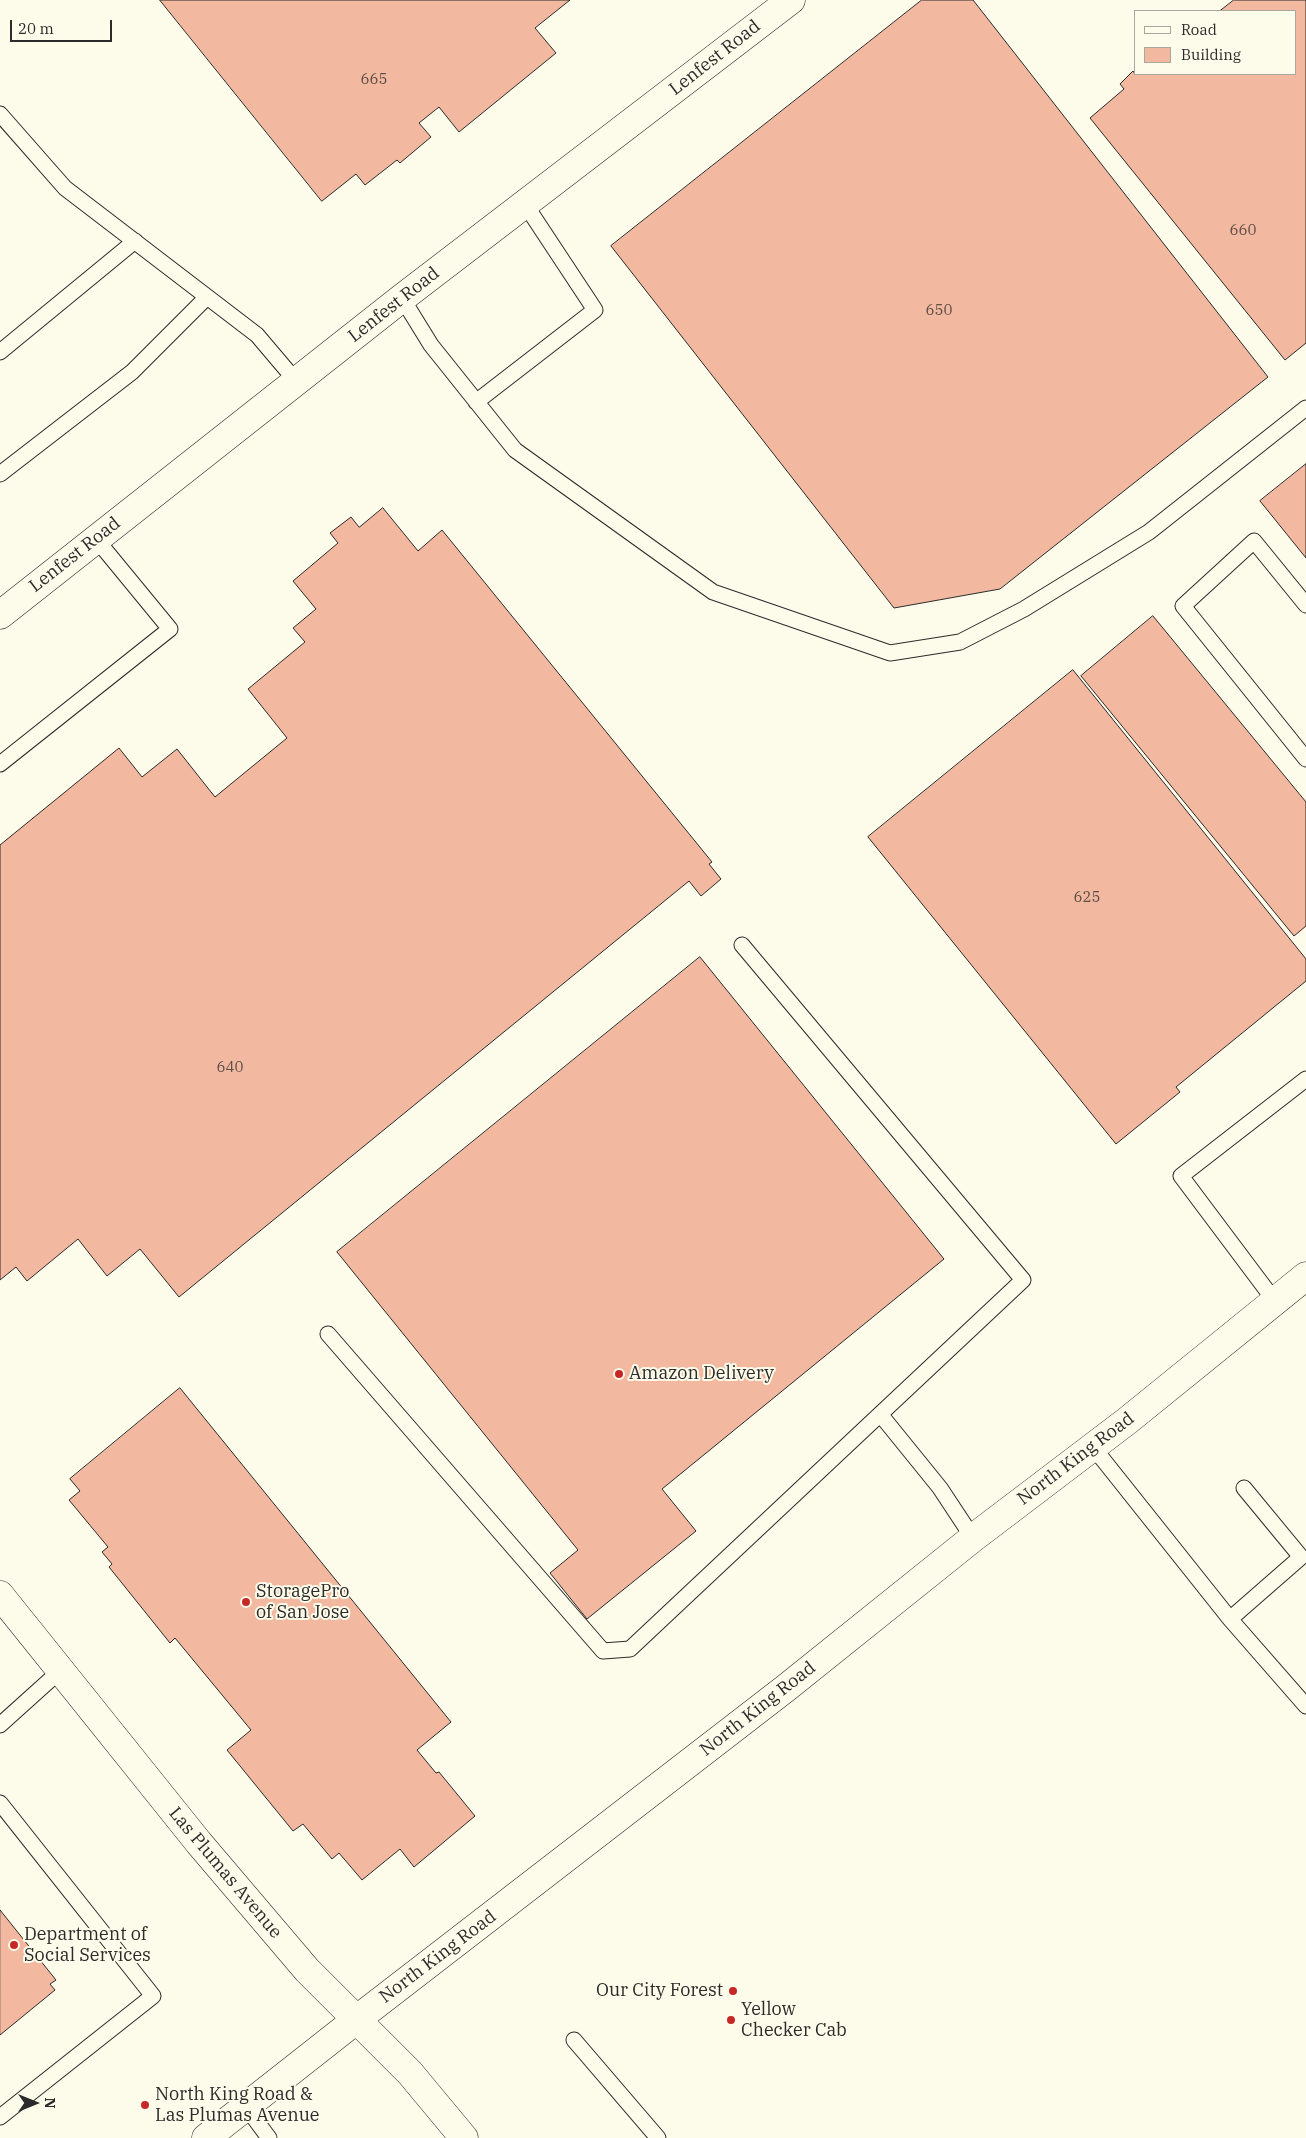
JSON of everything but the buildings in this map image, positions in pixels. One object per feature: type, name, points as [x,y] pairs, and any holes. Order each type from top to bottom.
[{"type":"street","name":"Lenfest Road","points":[[0,615],[402,298],[791,0]]},
{"type":"street","name":"North King Road","points":[[206,2138],[770,1700],[973,1538],[1093,1447],[1306,1276]]},
{"type":"street","name":"Las Plumas Avenue","points":[[0,1595],[199,1843],[306,1970],[410,2073],[464,2138]]},
{"type":"lane","points":[[0,114],[65,188],[257,335],[296,381]]},
{"type":"lane","points":[[476,402],[595,310],[525,204]]},
{"type":"lane","points":[[0,352],[135,241]]},
{"type":"lane","points":[[0,474],[132,372],[207,297]]},
{"type":"lane","points":[[402,298],[431,345],[515,450],[713,592],[890,653],[960,642],[1024,609],[1149,532],[1306,408]]},
{"type":"lane","points":[[0,764],[170,629],[96,539]]},
{"type":"lane","points":[[1306,604],[1254,542],[1183,606],[1306,759]]},
{"type":"lane","points":[[328,1334],[603,1651],[630,1649],[1023,1280],[742,945]]},
{"type":"lane","points":[[1274,1300],[1181,1176],[1306,1079]]},
{"type":"lane","points":[[880,1414],[940,1488],[973,1538]]},
{"type":"lane","points":[[1093,1447],[1230,1620],[1306,1706]]},
{"type":"lane","points":[[1230,1620],[1301,1557],[1244,1488]]},
{"type":"lane","points":[[0,1725],[61,1670]]},
{"type":"lane","points":[[0,1803],[153,1996],[0,2117]]},
{"type":"lane","points":[[574,2040],[658,2138]]},
{"type":"lane","points":[[246,2107],[269,2138]]},
{"type":"place","name":"Amazon Delivery","points":[[619,1374]]},
{"type":"place","name":"StoragePro of San Jose","points":[[246,1602]]},
{"type":"place","name":"Department of Social Services","points":[[14,1945]]},
{"type":"place","name":"Our City Forest","points":[[733,1991]]},
{"type":"place","name":"Yellow Checker Cab","points":[[731,2020]]},
{"type":"place","name":"North King Road & Las Plumas Avenue","points":[[145,2105]]}]
